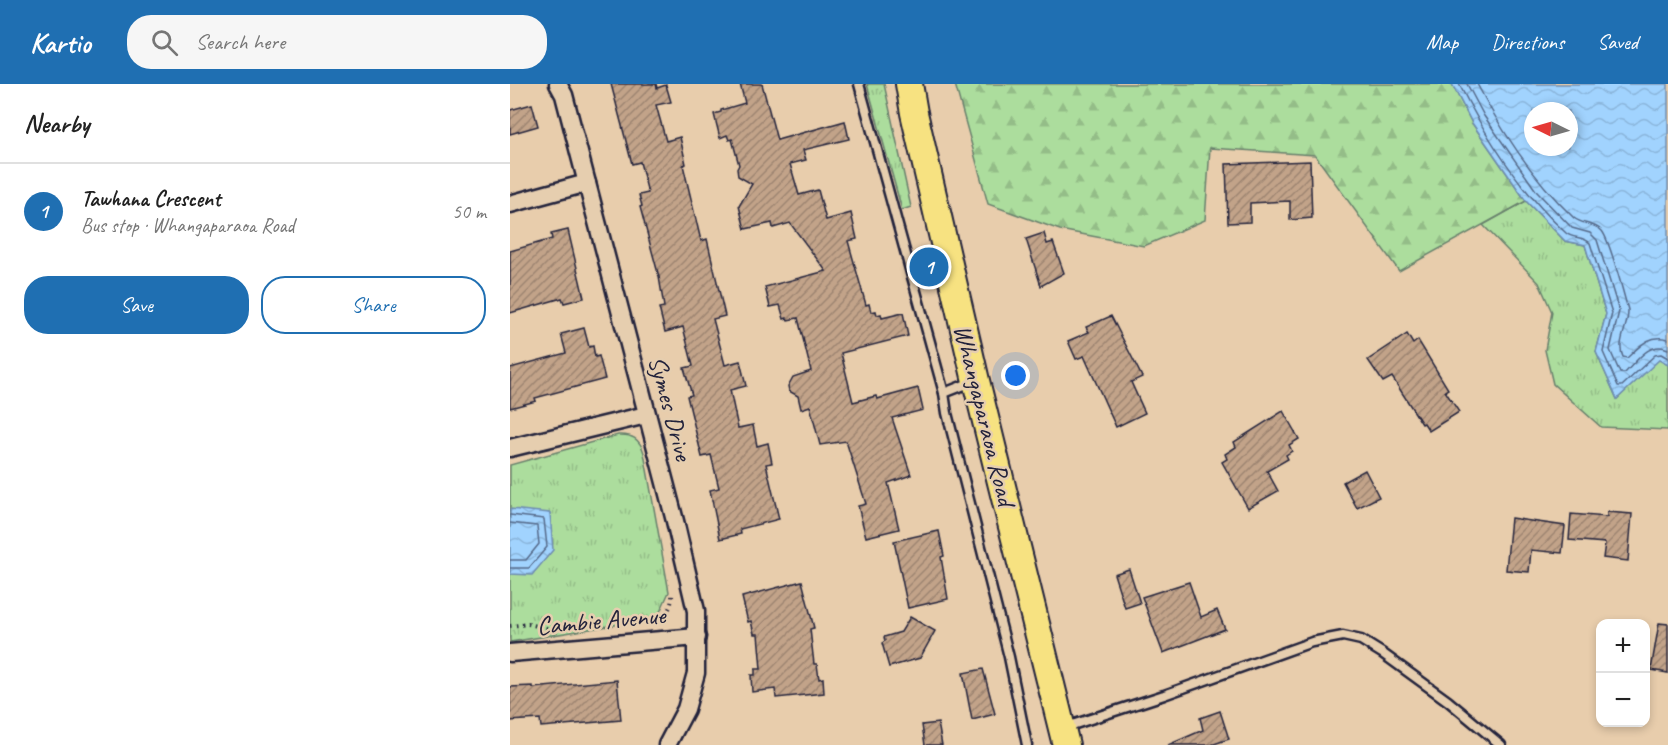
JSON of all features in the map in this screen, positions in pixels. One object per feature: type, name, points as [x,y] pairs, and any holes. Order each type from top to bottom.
[{"type":"main road","name":"Whangaparaoa Road","points":[[909,84],[976,381],[1064,737]]},
{"type":"street","name":"Symes Drive","points":[[558,84],[564,95],[696,611],[696,673],[686,709],[667,745]]},
{"type":"street","points":[[510,204],[587,183]]},
{"type":"street","points":[[510,448],[646,415]]},
{"type":"street","name":"Cambie Avenue","points":[[510,653],[697,637]]},
{"type":"lane","points":[[859,84],[944,393],[947,413],[1009,657],[1026,745]]},
{"type":"lane","points":[[944,393],[976,381]]},
{"type":"lane","points":[[1064,737],[1164,695],[1312,642],[1343,636],[1361,640],[1382,653],[1448,701],[1501,745]]},
{"type":"path","points":[[650,623],[660,620],[668,612],[672,597],[670,586]]},
{"type":"path","points":[[510,626],[528,624],[565,631]]},
{"type":"green space","points":[[867,84],[884,84],[911,207],[902,210]]},
{"type":"green space","points":[[955,84],[1452,84],[1472,123],[1526,201],[1399,271],[1315,155],[1210,148],[1205,220],[1144,246],[1060,230],[988,204]]},
{"type":"green space","points":[[1526,201],[1565,241],[1585,245],[1606,314],[1596,352],[1617,399],[1659,359],[1668,365],[1668,430],[1601,427],[1553,384],[1545,350],[1552,312],[1539,283],[1483,225]]},
{"type":"green space","points":[[618,435],[635,438],[644,453],[669,592],[659,614],[651,619],[510,642],[510,465]]},
{"type":"water","points":[[1452,84],[1668,84],[1668,365],[1659,360],[1617,399],[1596,352],[1606,314],[1585,245],[1565,241],[1526,201],[1472,123]]},
{"type":"water","points":[[510,509],[550,513],[553,550],[532,575],[510,574]]},
{"type":"building","points":[[611,84],[656,84],[657,88],[666,85],[671,102],[656,105],[666,141],[680,137],[686,164],[683,165],[701,241],[707,239],[725,316],[713,319],[725,365],[740,361],[746,386],[730,390],[738,428],[753,425],[757,446],[768,443],[772,463],[766,464],[779,519],[740,529],[741,534],[720,539],[710,490],[719,488],[711,455],[702,457],[687,396],[692,395],[684,368],[693,366],[683,327],[665,332],[659,308],[664,307],[659,277],[640,207],[642,206],[639,195],[648,193],[640,162],[632,164]]},
{"type":"building","points":[[740,84],[762,84],[777,140],[845,121],[849,139],[803,150],[806,160],[790,164],[799,195],[818,190],[826,220],[851,213],[857,239],[848,241],[866,305],[869,304],[871,312],[876,311],[877,315],[881,314],[882,318],[903,313],[908,336],[841,353],[853,402],[876,396],[877,399],[918,388],[923,410],[892,418],[911,475],[888,483],[899,529],[866,537],[858,506],[866,504],[846,441],[820,445],[810,406],[801,409],[798,396],[789,391],[788,386],[793,377],[811,371],[798,318],[784,319],[780,305],[770,307],[765,287],[826,271],[790,223],[773,228],[772,223],[745,229],[739,206],[752,184],[738,176],[739,165],[732,139],[729,140],[727,135],[720,138],[714,114],[745,103]]},
{"type":"building","points":[[532,104],[538,126],[510,134],[510,110]]},
{"type":"building","points":[[1310,161],[1312,218],[1290,220],[1290,201],[1250,203],[1250,222],[1228,223],[1226,164]]},
{"type":"building","points":[[568,230],[584,298],[564,303],[562,298],[510,313],[510,251],[552,239],[551,234]]},
{"type":"building","points":[[1044,233],[1047,244],[1053,242],[1064,273],[1041,286],[1026,239]]},
{"type":"building","points":[[1111,316],[1142,377],[1131,382],[1145,413],[1116,427],[1084,356],[1076,359],[1068,341],[1089,332],[1086,327]]},
{"type":"building","points":[[584,328],[589,347],[593,346],[595,357],[599,356],[605,379],[535,398],[536,401],[510,408],[510,368],[566,353],[561,334]]},
{"type":"building","points":[[1407,334],[1413,344],[1418,340],[1448,389],[1445,391],[1459,412],[1429,431],[1424,423],[1422,424],[1392,377],[1383,382],[1368,360]]},
{"type":"building","points":[[1283,411],[1299,439],[1289,445],[1292,451],[1286,455],[1288,459],[1267,471],[1278,491],[1248,508],[1222,462],[1227,459],[1225,454],[1236,447],[1234,442]]},
{"type":"building","points":[[1365,470],[1379,497],[1357,508],[1343,482]]},
{"type":"building","points":[[1607,512],[1632,514],[1628,561],[1603,558],[1605,543],[1569,540],[1571,514],[1607,517]]},
{"type":"building","points":[[1511,518],[1565,526],[1562,553],[1531,550],[1529,572],[1506,570]]},
{"type":"building","points":[[939,531],[948,599],[908,608],[894,541]]},
{"type":"building","points":[[1129,569],[1140,603],[1125,608],[1114,574]]},
{"type":"building","points":[[802,581],[814,628],[810,629],[814,664],[817,664],[819,679],[823,678],[824,693],[776,698],[775,689],[752,692],[751,675],[755,675],[755,669],[761,669],[758,634],[754,634],[751,621],[748,622],[742,597]]},
{"type":"building","points":[[1189,582],[1201,617],[1217,610],[1225,629],[1163,653],[1142,597]]},
{"type":"building","points":[[910,617],[935,631],[920,658],[889,667],[882,643],[885,641],[884,637],[901,632]]},
{"type":"building","points":[[1659,623],[1668,624],[1668,673],[1651,670]]},
{"type":"building","points":[[983,669],[995,714],[972,720],[963,673]]},
{"type":"building","points":[[617,680],[621,720],[541,727],[540,719],[510,721],[510,687],[533,686],[533,688]]},
{"type":"building","points":[[1220,711],[1229,739],[1211,745],[1168,745],[1203,730],[1200,718]]},
{"type":"building","points":[[938,723],[942,745],[925,745],[922,725]]},
{"type":"place","name":"Tawhana Crescent","points":[[929,267]]}]
